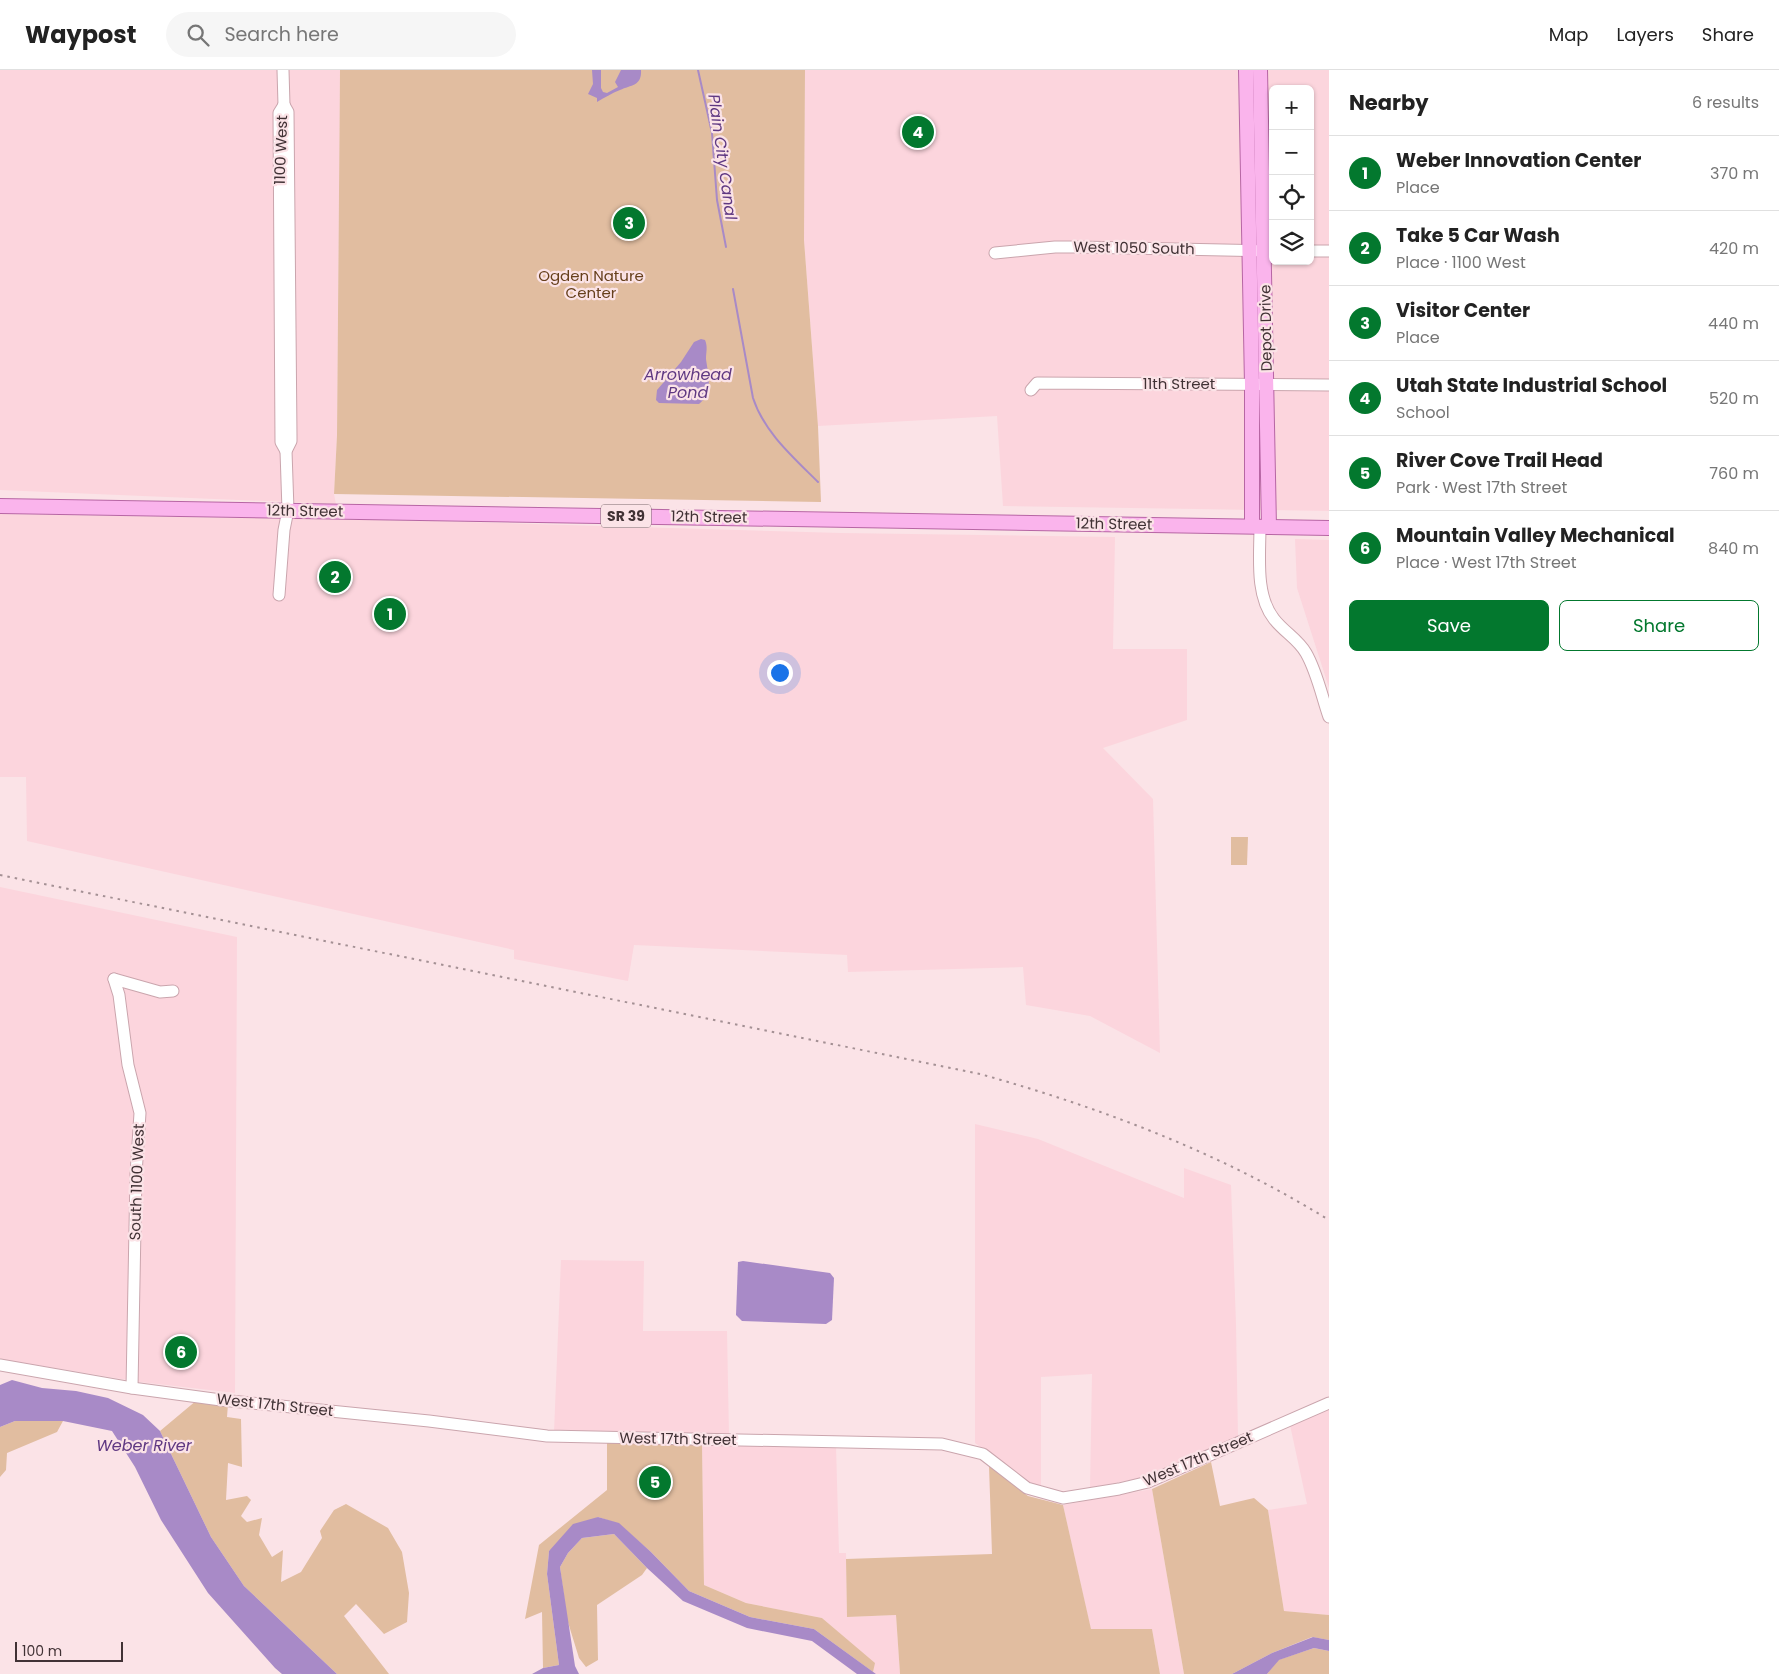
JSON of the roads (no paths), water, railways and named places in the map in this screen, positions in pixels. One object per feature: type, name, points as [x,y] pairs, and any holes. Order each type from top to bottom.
[{"type":"main road","name":"Depot Drive","points":[[1246,70],[1262,251],[1252,385],[1260,526]]},
{"type":"main road","name":"Depot Drive","points":[[1260,70],[1262,251],[1267,385],[1260,526]]},
{"type":"main road","name":"12th Street","points":[[0,506],[1329,528]]},
{"type":"street","name":"1100 West","points":[[279,595],[284,530],[288,510],[286,451],[291,442],[285,421],[288,112],[284,105],[284,70]]},
{"type":"street","name":"West 1050 South","points":[[995,253],[1063,247],[1262,251]]},
{"type":"street","points":[[1314,251],[1329,252]]},
{"type":"street","name":"11th Street","points":[[1031,390],[1037,383],[1329,385]]},
{"type":"street","name":"Depot Drive","points":[[1260,526],[1260,575],[1267,606],[1276,621],[1306,652],[1329,718]]},
{"type":"street","name":"South 1100 West","points":[[132,1388],[136,1174],[140,1113],[128,1065],[119,995],[114,979],[136,986]]},
{"type":"street","points":[[119,995],[136,986],[160,992],[173,991]]},
{"type":"street","name":"West 17th Street","points":[[0,1364],[132,1388],[221,1400],[429,1421],[548,1436],[942,1444],[983,1454],[1027,1488],[1063,1498],[1119,1489],[1148,1482],[1329,1403]]},
{"type":"water","points":[[592,70],[601,70],[601,88],[603,92],[607,93],[618,87],[615,82],[621,70],[641,70],[641,75],[635,84],[597,102],[597,98],[588,94],[593,84]]},
{"type":"water","name":"Arrowhead Pond","points":[[701,339],[705,340],[709,377],[707,394],[704,399],[699,404],[659,403],[656,400],[657,390],[681,362],[694,342]]},
{"type":"water","points":[[743,1261],[830,1273],[834,1278],[832,1320],[826,1324],[742,1321],[736,1315],[738,1262]]},
{"type":"water","name":"Weber River","points":[[12,1380],[42,1388],[76,1391],[108,1398],[143,1415],[160,1431],[211,1537],[244,1586],[337,1674],[282,1674],[275,1668],[208,1593],[161,1520],[135,1467],[112,1431],[63,1421],[15,1421],[0,1427],[0,1385]]},
{"type":"water","points":[[598,1517],[619,1523],[689,1591],[750,1617],[814,1629],[876,1674],[857,1674],[812,1641],[747,1628],[683,1601],[614,1534],[582,1538],[568,1553],[560,1567],[575,1666],[579,1674],[532,1674],[543,1668],[559,1665],[547,1574],[549,1551],[573,1524]]},
{"type":"water","points":[[1313,1637],[1329,1640],[1329,1651],[1314,1648],[1279,1660],[1267,1674],[1232,1674],[1272,1653]]},
{"type":"waterway","name":"Plain City Canal","points":[[698,70],[712,133],[717,200],[726,247]]},
{"type":"waterway","name":"Plain City Canal","points":[[733,289],[753,398],[758,410],[764,422],[780,443],[818,482]]},
{"type":"railway","points":[[0,875],[980,1074],[1116,1117],[1160,1135],[1246,1174],[1329,1220]]},
{"type":"place","name":"Utah State Industrial School","points":[[918,132]]},
{"type":"place","name":"Visitor Center","points":[[629,223]]},
{"type":"place","name":"Take 5 Car Wash","points":[[335,577]]},
{"type":"place","name":"Weber Innovation Center","points":[[390,614]]},
{"type":"place","name":"Mountain Valley Mechanical","points":[[181,1352]]},
{"type":"place","name":"River Cove Trail Head","points":[[655,1482]]},
{"type":"park label","name":"Ogden Nature Center","points":[[591,284]]}]
